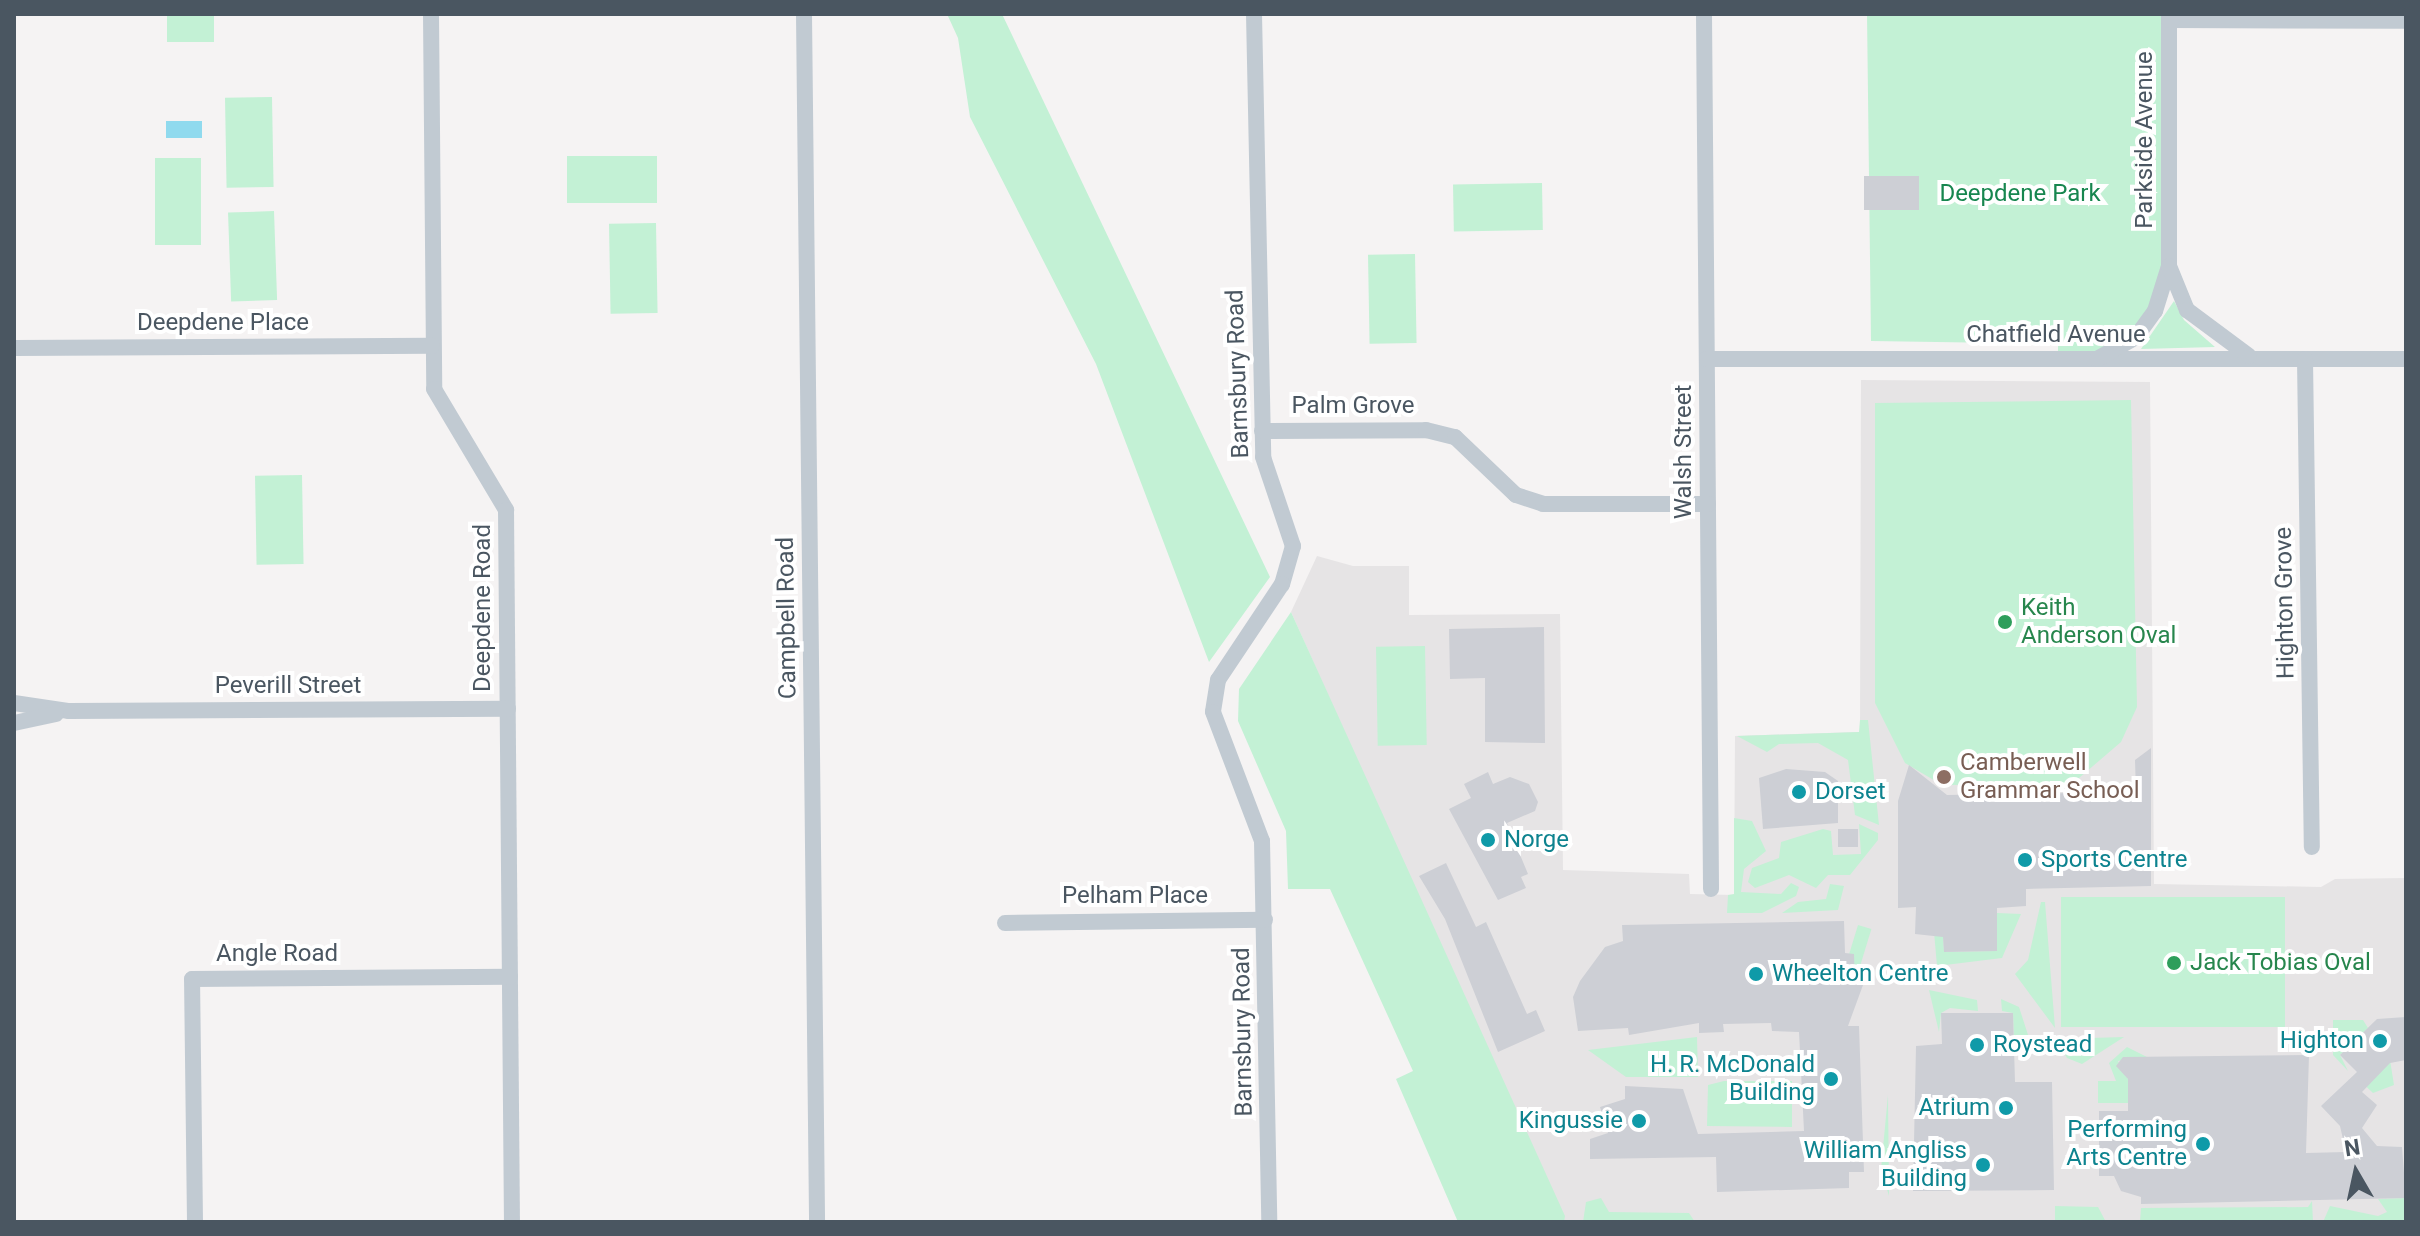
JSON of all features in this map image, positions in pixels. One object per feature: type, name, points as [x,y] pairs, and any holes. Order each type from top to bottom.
[{"type":"street","name":"Deepdene Road","points":[[431,14],[434,389],[446,418],[490,473],[506,510],[512,1222]]},
{"type":"street","name":"Campbell Road","points":[[804,14],[817,1222]]},
{"type":"street","name":"Barnsbury Road","points":[[1254,14],[1262,431],[1267,474],[1292,537],[1282,584],[1218,680],[1215,730],[1262,841],[1269,1222]]},
{"type":"street","name":"Walsh Street","points":[[1704,14],[1711,889]]},
{"type":"street","points":[[2169,17],[2406,21]]},
{"type":"street","name":"Parkside Avenue","points":[[2096,360],[2136,337],[2155,311],[2169,266],[2169,17]]},
{"type":"street","name":"Parkside Avenue","points":[[2169,266],[2187,310],[2252,358]]},
{"type":"street","name":"Deepdene Place","points":[[14,348],[432,346]]},
{"type":"street","name":"Chatfield Avenue","points":[[1707,359],[2406,359]]},
{"type":"street","name":"Highton Grove","points":[[2305,359],[2312,847]]},
{"type":"street","name":"Palm Grove","points":[[1262,431],[1426,430],[1455,437],[1516,495],[1543,504],[1708,504]]},
{"type":"street","name":"Peverill Street","points":[[14,703],[69,711],[508,709]]},
{"type":"street","name":"Peverill Street","points":[[14,723],[69,711]]},
{"type":"street","name":"Pelham Place","points":[[1005,923],[1265,920]]},
{"type":"street","name":"Angle Road","points":[[195,1222],[192,979],[510,977]]},
{"type":"shaded area","name":"Camberwell Grammar School","points":[[1861,380],[2150,382],[2154,884],[2321,887],[2335,879],[2406,878],[2406,1222],[1564,1222],[1291,612],[1317,556],[1353,566],[1409,566],[1409,615],[1560,614],[1563,870],[1689,874],[1690,894],[1734,895],[1735,736],[1860,732]]},
{"type":"green space","points":[[167,14],[214,14],[214,42],[167,42]]},
{"type":"green space","points":[[947,14],[1002,14],[1270,577],[1209,662],[1096,364],[970,117],[958,38]]},
{"type":"green space","name":"Deepdene Park","points":[[1867,14],[2169,14],[2169,266],[2155,311],[2096,360],[2058,360],[2058,344],[1871,341]]},
{"type":"green space","points":[[272,97],[274,187],[227,188],[225,98]]},
{"type":"green space","points":[[567,156],[657,156],[657,203],[567,203]]},
{"type":"green space","points":[[155,158],[201,158],[201,245],[155,245]]},
{"type":"green space","points":[[1542,183],[1543,230],[1454,232],[1453,185]]},
{"type":"green space","points":[[274,211],[277,300],[231,302],[228,213]]},
{"type":"green space","points":[[656,223],[658,313],[611,314],[609,224]]},
{"type":"green space","points":[[1415,254],[1417,343],[1370,344],[1368,255]]},
{"type":"green space","points":[[2174,301],[2184,320],[2215,347],[2141,349]]},
{"type":"green space","name":"Keith Anderson Oval","points":[[2131,400],[2137,707],[2121,742],[2072,784],[1942,785],[1905,763],[1875,703],[1875,403]]},
{"type":"green space","points":[[302,475],[304,564],[257,565],[255,476]]},
{"type":"green space","points":[[1291,612],[1565,1216],[1564,1222],[1458,1222],[1396,1079],[1413,1071],[1330,889],[1288,889],[1286,831],[1238,721],[1239,689]]},
{"type":"green space","points":[[1425,646],[1427,745],[1378,746],[1376,647]]},
{"type":"green space","points":[[1860,720],[1868,720],[1879,825],[1855,815],[1848,760],[1818,743],[1779,744],[1767,752],[1737,736],[1859,732]]},
{"type":"green space","points":[[1734,818],[1752,821],[1766,851],[1744,869],[1741,892],[1781,894],[1791,883],[1799,887],[1796,896],[1762,913],[1727,913],[1728,895],[1734,894]]},
{"type":"green space","points":[[1859,824],[1878,833],[1878,840],[1850,875],[1828,875],[1816,888],[1789,875],[1755,888],[1748,882],[1752,868],[1779,858],[1781,842],[1823,829],[1831,831],[1833,855],[1861,854]]},
{"type":"green space","points":[[1830,884],[1844,886],[1838,910],[1782,913],[1798,902],[1826,899]]},
{"type":"green space","name":"Jack Tobias Oval","points":[[2061,897],[2285,897],[2285,1027],[2061,1027]]},
{"type":"green space","points":[[2041,902],[2045,902],[2055,1028],[2015,974],[2028,960]]},
{"type":"green space","points":[[1997,913],[2021,914],[2002,958],[1937,966],[1934,932],[1943,932],[1944,952],[1996,951]]},
{"type":"green space","points":[[1858,925],[1871,929],[1854,986],[1840,982]]},
{"type":"green space","points":[[1929,990],[1977,1000],[1978,1011],[1950,1008],[1941,1013],[1939,1032]]},
{"type":"green space","points":[[2001,999],[2019,1007],[2030,1041],[2014,1041],[2013,1013],[2002,1011]]},
{"type":"green space","points":[[2333,1020],[2363,1020],[2368,1028],[2340,1055],[2348,1071],[2333,1055]]},
{"type":"green space","points":[[1697,1037],[1698,1077],[1626,1077],[1588,1050]]},
{"type":"green space","points":[[2124,1037],[2082,1064],[2067,1058],[2056,1039]]},
{"type":"green space","points":[[2127,1047],[2147,1057],[2118,1061],[2128,1079],[2128,1103],[2098,1103],[2098,1081],[2116,1081],[2109,1063]]},
{"type":"green space","points":[[2390,1060],[2394,1085],[2373,1093],[2356,1077]]},
{"type":"green space","points":[[1724,1081],[1792,1081],[1792,1127],[1707,1126],[1708,1085]]},
{"type":"green space","points":[[1888,1095],[1889,1196],[1881,1169]]},
{"type":"green space","points":[[1601,1198],[1609,1212],[1689,1213],[1695,1222],[1583,1222],[1586,1202]]},
{"type":"green space","points":[[2406,1198],[2406,1222],[2323,1222],[2330,1206],[2378,1216],[2387,1212],[2378,1199]]},
{"type":"green space","points":[[2312,1201],[2313,1222],[2140,1222],[2141,1208],[2308,1207]]},
{"type":"green space","points":[[2055,1206],[2098,1207],[2106,1222],[2055,1222]]},
{"type":"water","points":[[166,121],[202,121],[202,138],[166,138]]},
{"type":"building","points":[[1864,176],[1919,176],[1919,210],[1864,210]]},
{"type":"building","points":[[1544,627],[1545,743],[1485,742],[1485,678],[1450,679],[1449,629]]},
{"type":"building","name":"Sports Centre","points":[[2151,748],[2151,886],[2026,889],[2026,906],[1997,908],[1997,951],[1944,952],[1943,937],[1915,934],[1916,907],[1898,908],[1898,801],[1909,765],[1947,795],[2136,792],[2135,760]]},
{"type":"building","name":"Dorset","points":[[1786,769],[1825,772],[1838,781],[1838,823],[1763,829],[1759,778]]},
{"type":"building","name":"Norge","points":[[1488,772],[1493,784],[1510,777],[1529,784],[1538,802],[1535,811],[1507,823],[1528,874],[1521,877],[1526,888],[1498,900],[1449,809],[1471,798],[1464,784]]},
{"type":"building","points":[[1838,829],[1858,829],[1858,847],[1838,847]]},
{"type":"building","points":[[1446,863],[1476,927],[1486,922],[1527,1014],[1536,1010],[1545,1031],[1498,1052],[1445,919],[1419,876]]},
{"type":"building","points":[[1844,921],[1845,953],[1854,954],[1855,985],[1863,985],[1848,1026],[1859,1026],[1864,1172],[1849,1172],[1849,1188],[1717,1192],[1716,1157],[1590,1159],[1590,1139],[1608,1133],[1600,1107],[1625,1099],[1625,1086],[1683,1089],[1698,1134],[1804,1131],[1799,1032],[1772,1031],[1771,1023],[1723,1024],[1724,1032],[1699,1033],[1699,1023],[1629,1035],[1628,1028],[1578,1031],[1573,997],[1580,981],[1605,947],[1623,941],[1622,925]]},
{"type":"building","points":[[1941,1013],[2013,1013],[2015,1082],[2052,1082],[2054,1190],[1913,1191],[1916,1046],[1942,1044]]},
{"type":"building","name":"Performing Arts Centre","points":[[2406,1017],[2406,1060],[2390,1063],[2362,1092],[2377,1105],[2362,1128],[2377,1146],[2402,1147],[2406,1198],[2141,1204],[2141,1197],[2121,1191],[2114,1176],[2099,1176],[2099,1111],[2128,1111],[2128,1079],[2116,1066],[2123,1057],[2309,1055],[2306,1153],[2346,1152],[2340,1126],[2321,1106],[2357,1072],[2340,1055],[2377,1019]]},
{"type":"place","name":"Keith Anderson Oval","points":[[2005,622]]},
{"type":"place","name":"Camberwell Grammar School","points":[[1944,777]]},
{"type":"place","name":"Dorset","points":[[1799,792]]},
{"type":"place","name":"Norge","points":[[1488,840]]},
{"type":"place","name":"Sports Centre","points":[[2025,860]]},
{"type":"place","name":"Jack Tobias Oval","points":[[2174,963]]},
{"type":"place","name":"Wheelton Centre","points":[[1756,974]]},
{"type":"place","name":"Highton","points":[[2380,1041]]},
{"type":"place","name":"Roystead","points":[[1977,1045]]},
{"type":"place","name":"H. R. McDonald Building","points":[[1831,1079]]},
{"type":"place","name":"Atrium","points":[[2006,1108]]},
{"type":"place","name":"Kingussie","points":[[1639,1121]]},
{"type":"place","name":"Performing Arts Centre","points":[[2203,1144]]},
{"type":"place","name":"William Angliss Building","points":[[1983,1165]]}]
